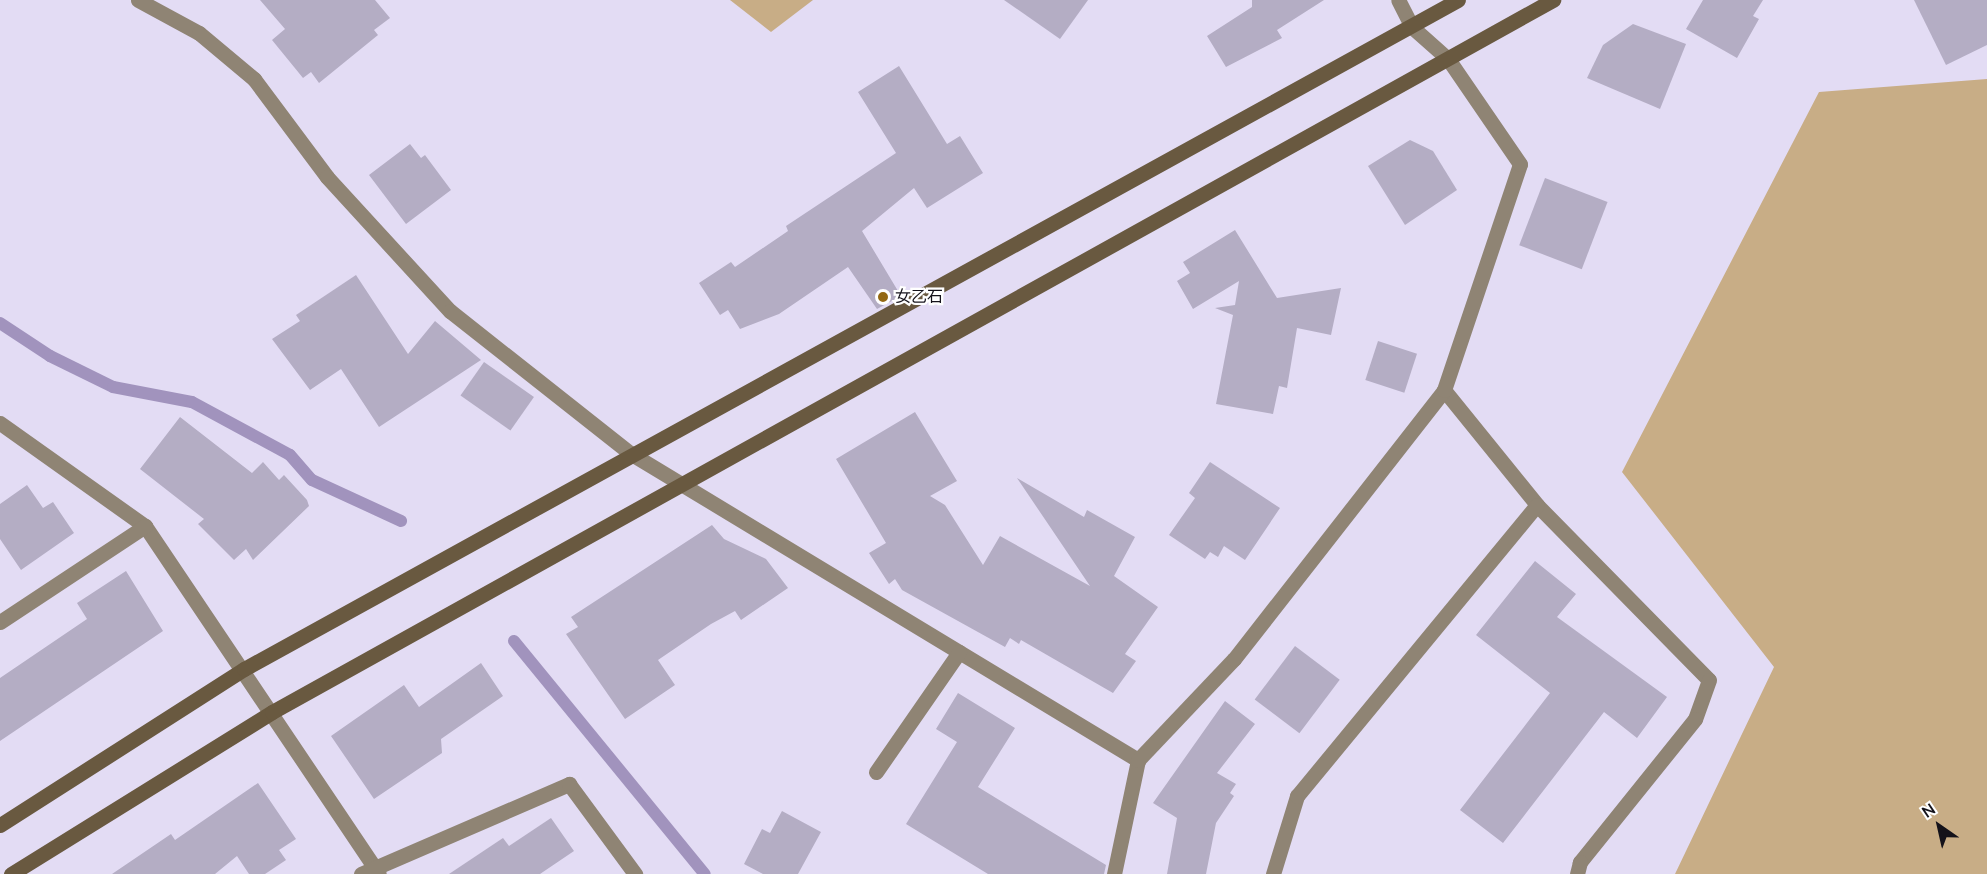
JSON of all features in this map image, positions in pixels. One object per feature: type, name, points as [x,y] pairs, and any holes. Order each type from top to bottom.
[{"type":"street","points":[[138,0],[199,33],[254,79],[327,177],[450,311],[630,453],[1138,760]]},
{"type":"street","points":[[1114,874],[1138,760],[1234,659],[1444,390],[1520,164],[1448,59],[1412,27],[1398,0]]},
{"type":"street","points":[[0,825],[244,669],[630,453],[1458,0]]},
{"type":"street","points":[[11,874],[272,712],[1553,0]]},
{"type":"street","points":[[1444,390],[1537,506],[1709,680],[1695,719],[1580,862],[1577,874]]},
{"type":"street","points":[[0,423],[145,526],[244,669],[371,871],[569,784],[635,874]]},
{"type":"street","points":[[1274,874],[1297,796],[1537,506]]},
{"type":"street","points":[[0,622],[145,526]]},
{"type":"street","points":[[876,772],[959,652]]},
{"type":"shaded area","points":[[730,0],[813,0],[771,32]]},
{"type":"shaded area","points":[[1987,79],[1987,874],[1675,874],[1774,667],[1622,472],[1819,92]]},
{"type":"building","points":[[260,0],[375,0],[390,18],[374,30],[378,35],[319,83],[311,72],[303,78],[272,40],[285,29]]},
{"type":"building","points":[[1004,0],[1088,0],[1060,39]]},
{"type":"building","points":[[1252,0],[1324,0],[1277,30],[1282,38],[1226,67],[1207,36],[1252,7]]},
{"type":"building","points":[[1703,0],[1763,0],[1753,16],[1759,19],[1737,58],[1686,29]]},
{"type":"building","points":[[1914,0],[1987,0],[1987,45],[1946,65]]},
{"type":"building","points":[[1633,24],[1686,44],[1660,109],[1587,78],[1603,45]]},
{"type":"building","points":[[899,66],[947,144],[960,136],[983,173],[927,208],[914,188],[862,231],[901,296],[877,309],[848,267],[779,314],[740,329],[728,310],[720,315],[699,283],[731,262],[735,267],[788,231],[786,226],[896,153],[858,92]]},
{"type":"building","points":[[1410,140],[1433,151],[1457,190],[1405,225],[1368,166]]},
{"type":"building","points":[[410,144],[421,158],[425,155],[451,190],[406,224],[369,175]]},
{"type":"building","points":[[1545,178],[1608,202],[1582,269],[1519,245]]},
{"type":"building","points":[[1235,230],[1277,298],[1341,288],[1331,335],[1297,328],[1287,388],[1279,386],[1273,414],[1216,404],[1233,315],[1215,308],[1235,305],[1239,281],[1193,309],[1177,281],[1190,273],[1183,262]]},
{"type":"building","points":[[356,275],[408,354],[435,321],[481,360],[379,427],[341,369],[310,390],[272,339],[300,321],[296,315]]},
{"type":"building","points":[[1378,341],[1417,354],[1404,393],[1365,380]]},
{"type":"building","points":[[484,362],[534,397],[510,431],[460,396]]},
{"type":"building","points":[[915,412],[957,481],[930,496],[945,505],[983,565],[1000,536],[1090,586],[1017,478],[1084,517],[1087,510],[1135,537],[1114,576],[1158,607],[1125,654],[1136,661],[1113,693],[1021,640],[1019,644],[1010,638],[1005,647],[902,590],[895,579],[889,584],[869,553],[886,543],[836,459]]},
{"type":"building","points":[[180,417],[252,473],[263,462],[279,480],[284,475],[307,500],[309,506],[253,560],[246,549],[234,560],[198,524],[204,519],[140,469]]},
{"type":"building","points":[[1210,462],[1280,508],[1245,560],[1224,546],[1218,557],[1210,552],[1205,559],[1169,535],[1195,498],[1189,493]]},
{"type":"building","points":[[27,485],[43,508],[53,502],[74,533],[21,570],[0,539],[0,504]]},
{"type":"building","points":[[712,525],[724,539],[766,559],[788,588],[741,620],[735,611],[711,624],[658,660],[675,685],[625,719],[566,634],[578,627],[571,617]]},
{"type":"building","points":[[1535,561],[1576,594],[1557,617],[1667,697],[1637,738],[1604,712],[1503,843],[1460,810],[1550,693],[1476,635]]},
{"type":"building","points":[[126,571],[163,631],[0,741],[0,678],[87,619],[77,603]]},
{"type":"building","points":[[1295,646],[1340,680],[1299,733],[1255,700]]},
{"type":"building","points":[[481,663],[503,696],[441,739],[442,753],[374,799],[331,736],[404,685],[419,707]]},
{"type":"building","points":[[958,693],[1015,728],[978,787],[1106,865],[1104,874],[988,874],[906,824],[957,742],[936,729]]},
{"type":"building","points":[[1225,701],[1255,724],[1217,773],[1236,784],[1230,793],[1234,796],[1216,823],[1206,874],[1167,874],[1177,818],[1153,803]]},
{"type":"building","points":[[258,783],[296,839],[279,850],[286,860],[265,874],[249,874],[237,856],[215,874],[112,874],[171,834],[175,840]]},
{"type":"building","points":[[782,811],[821,832],[798,874],[763,874],[744,864],[762,829],[770,833]]},
{"type":"building","points":[[551,818],[574,851],[540,874],[449,874],[503,838],[509,846]]},
{"type":"waterway","points":[[0,323],[50,356],[113,387],[192,402],[290,455],[312,480],[401,521]]},
{"type":"waterway","points":[[514,641],[705,874]]},
{"type":"place","name":"女乙石","points":[[883,297]]}]
